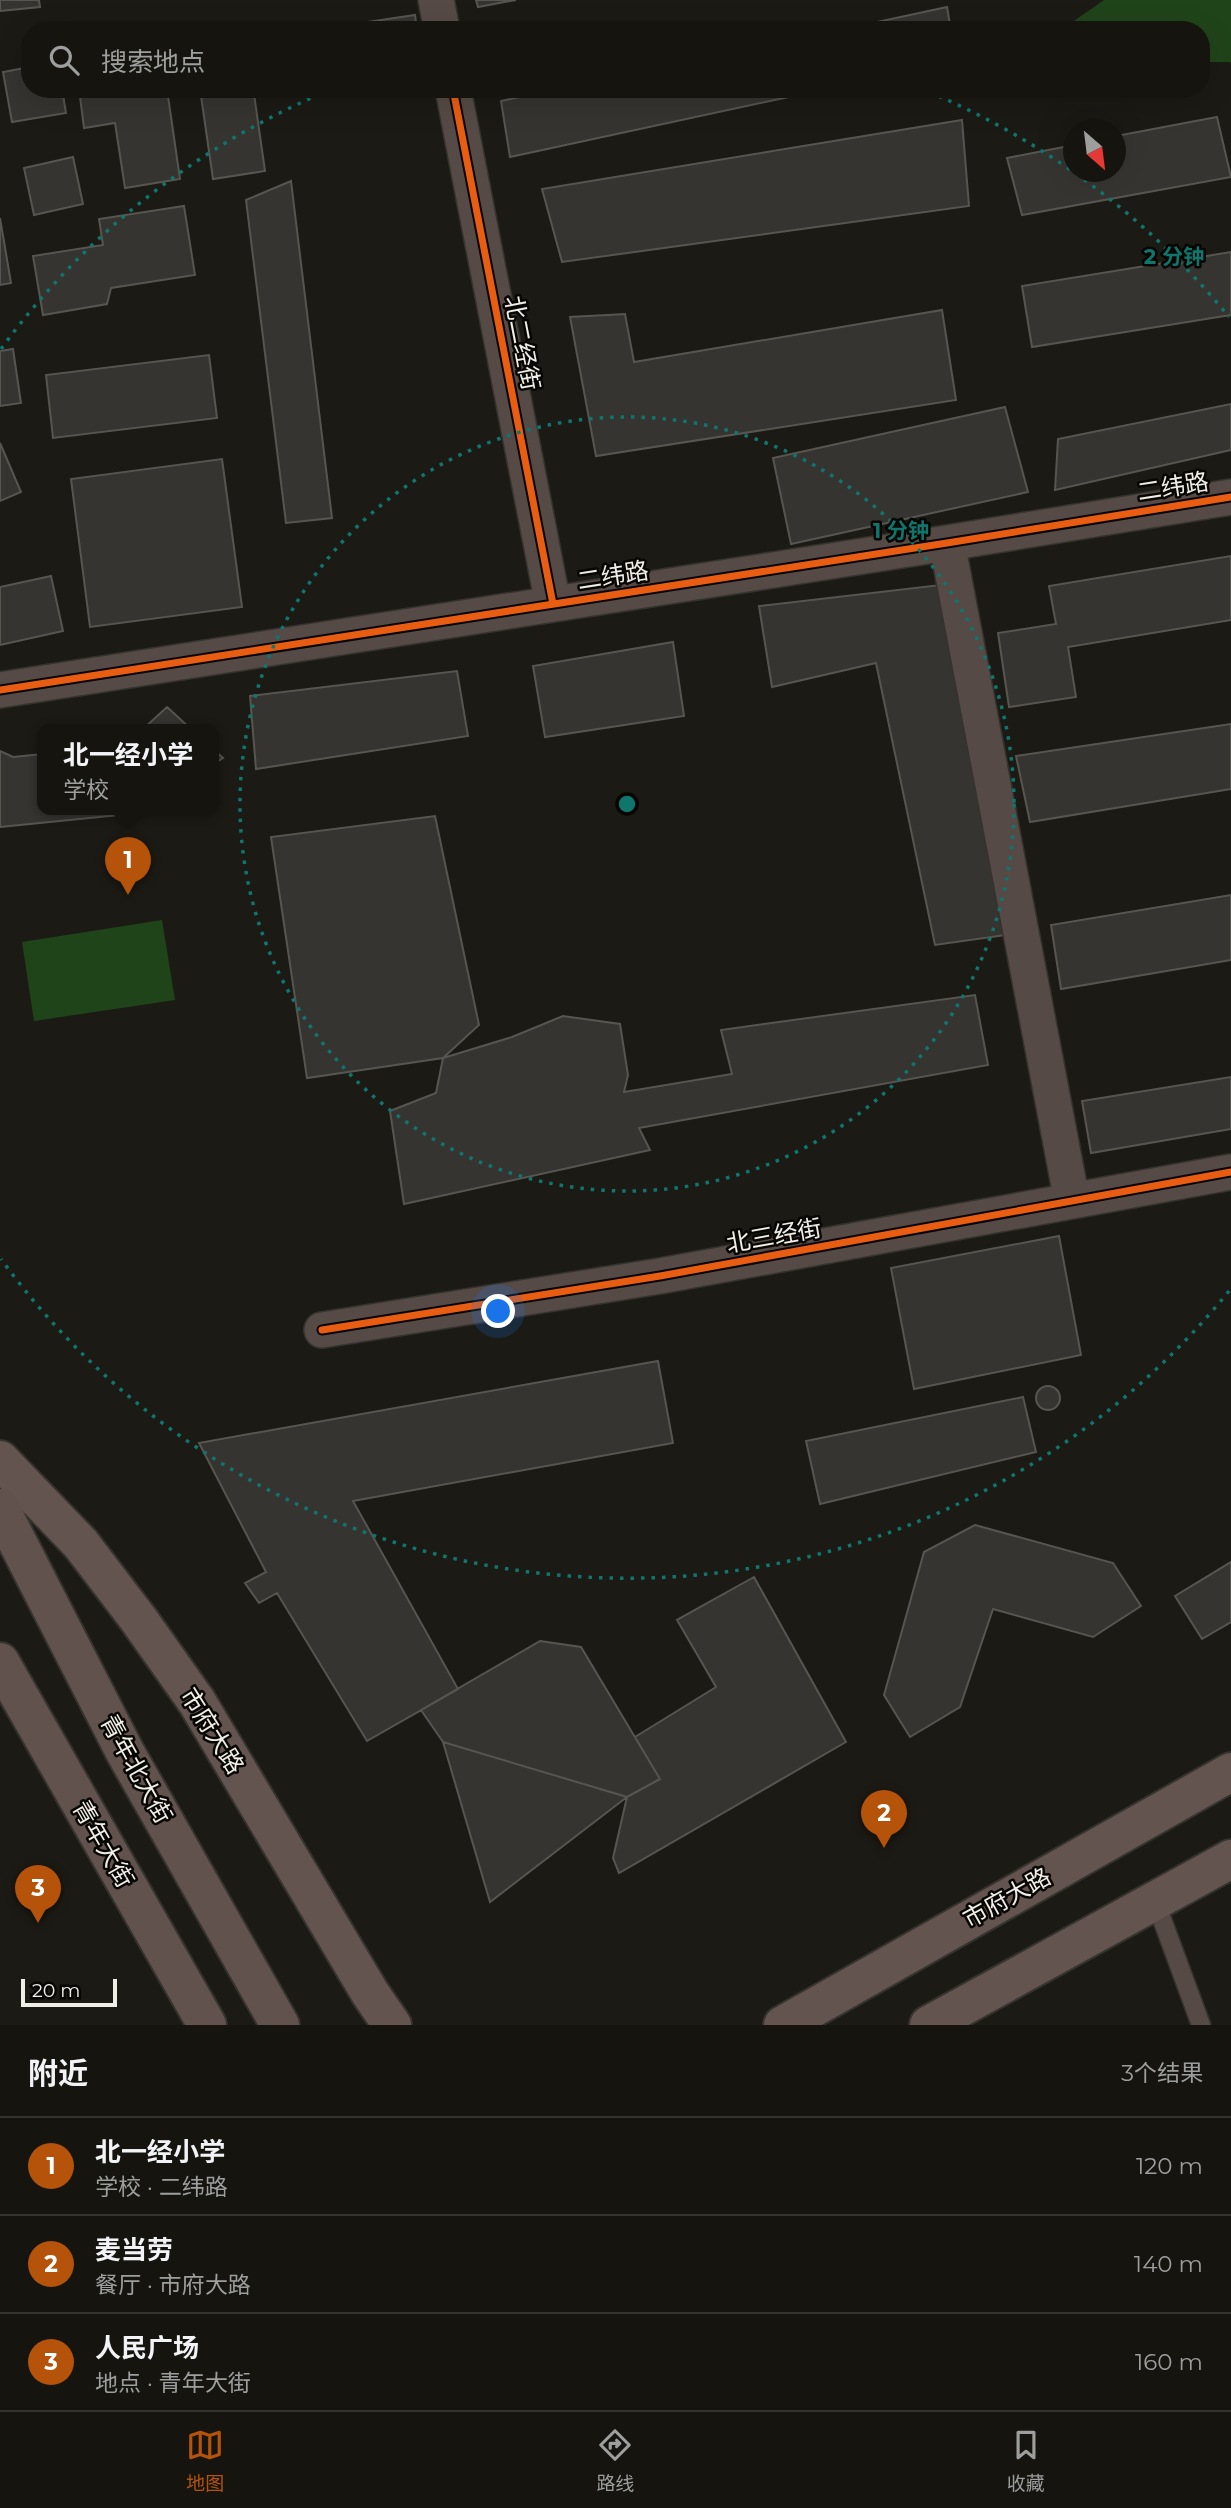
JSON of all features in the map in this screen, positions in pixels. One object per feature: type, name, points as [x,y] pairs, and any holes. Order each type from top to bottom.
[{"type":"main road","name":"市府大路","points":[[0,1460],[81,1545],[197,1702],[370,1993],[392,2025]]},
{"type":"main road","name":"青年北大街","points":[[0,1508],[125,1752],[280,2025]]},
{"type":"main road","name":"青年大街","points":[[0,1662],[207,2025]]},
{"type":"main road","name":"市府大路","points":[[783,2025],[1231,1772]]},
{"type":"main road","points":[[929,2025],[1156,1903],[1231,1859]]},
{"type":"street","points":[[436,0],[440,21]]},
{"type":"street","name":"北二经街","points":[[455,98],[553,604]]},
{"type":"street","name":"二纬路","points":[[0,690],[947,543],[1231,496]]},
{"type":"street","points":[[947,543],[1072,1201]]},
{"type":"street","name":"北三经街","points":[[322,1330],[660,1276],[1231,1172]]},
{"type":"lane","points":[[1156,1903],[1201,2025]]},
{"type":"green space","points":[[1104,0],[1231,0],[1231,64],[1210,62],[1210,21],[1074,21]]},
{"type":"green space","points":[[162,920],[175,1000],[34,1021],[22,942]]},
{"type":"building","points":[[0,0],[39,0],[40,7],[0,11]]},
{"type":"building","points":[[476,0],[516,0],[478,7]]},
{"type":"building","points":[[947,7],[949,21],[882,21]]},
{"type":"building","points":[[415,15],[416,21],[375,21]]},
{"type":"building","points":[[21,69],[21,98],[64,98],[66,113],[12,122],[3,72]]},
{"type":"building","points":[[80,98],[168,98],[180,179],[125,188],[115,123],[84,128]]},
{"type":"building","points":[[201,98],[255,98],[265,171],[213,179]]},
{"type":"building","points":[[515,98],[784,98],[510,157],[501,101]]},
{"type":"building","points":[[1217,117],[1231,177],[1022,215],[1007,158],[1063,147],[1063,182],[1126,182],[1126,134]]},
{"type":"building","points":[[962,120],[969,206],[562,262],[542,189]]},
{"type":"building","points":[[73,157],[83,204],[34,215],[24,168]]},
{"type":"building","points":[[291,181],[332,518],[286,523],[246,200]]},
{"type":"building","points":[[184,206],[195,275],[111,288],[107,304],[43,315],[33,256],[103,245],[99,219]]},
{"type":"building","points":[[0,218],[11,283],[0,285]]},
{"type":"building","points":[[1231,252],[1231,315],[1032,347],[1022,286]]},
{"type":"building","points":[[942,310],[956,400],[596,456],[570,317],[625,314],[634,362]]},
{"type":"building","points":[[13,349],[21,403],[0,406],[0,351]]},
{"type":"building","points":[[209,355],[217,418],[53,438],[46,375]]},
{"type":"building","points":[[1231,404],[1231,450],[1055,490],[1058,439]]},
{"type":"building","points":[[1005,407],[1028,492],[791,544],[773,458]]},
{"type":"building","points":[[0,443],[21,492],[0,501]]},
{"type":"building","points":[[222,459],[242,607],[90,627],[71,479]]},
{"type":"building","points":[[1231,556],[1231,620],[1068,647],[1076,697],[1009,707],[998,633],[1056,624],[1049,586]]},
{"type":"building","points":[[51,576],[63,631],[0,645],[0,587]]},
{"type":"building","points":[[949,584],[1019,933],[935,945],[876,663],[772,687],[759,606]]},
{"type":"building","points":[[673,642],[684,716],[545,737],[533,666]]},
{"type":"building","points":[[457,671],[468,736],[256,769],[250,696]]},
{"type":"building","points":[[167,707],[186,724],[148,724]]},
{"type":"building","points":[[1231,724],[1231,789],[1030,822],[1016,756]]},
{"type":"building","points":[[0,751],[13,757],[37,755],[37,815],[119,815],[0,827]]},
{"type":"building","points":[[435,816],[479,1025],[443,1058],[307,1078],[271,837]]},
{"type":"building","points":[[1231,895],[1231,960],[1061,989],[1051,925]]},
{"type":"building","points":[[975,995],[988,1065],[639,1128],[650,1150],[404,1204],[390,1111],[436,1093],[443,1058],[512,1037],[563,1016],[620,1024],[628,1075],[624,1092],[732,1074],[721,1030]]},
{"type":"building","points":[[1231,1077],[1231,1129],[1091,1153],[1082,1101]]},
{"type":"building","points":[[1059,1236],[1081,1355],[914,1389],[891,1268]]},
{"type":"building","points":[[658,1361],[673,1443],[353,1501],[458,1689],[367,1741],[277,1593],[259,1603],[245,1583],[266,1572],[199,1443]]},
{"type":"building","points":[[1048,1386],[1056,1390],[1060,1398],[1056,1406],[1048,1410],[1040,1406],[1036,1398],[1040,1390]]},
{"type":"building","points":[[1023,1397],[1036,1452],[820,1504],[806,1441]]},
{"type":"building","points":[[975,1525],[1113,1563],[1141,1606],[1093,1637],[993,1609],[960,1707],[910,1737],[884,1695],[924,1552]]},
{"type":"building","points":[[1231,1562],[1231,1622],[1202,1639],[1175,1596]]},
{"type":"building","points":[[754,1577],[846,1742],[619,1873],[613,1858],[627,1797],[660,1779],[635,1737],[716,1687],[677,1620]]},
{"type":"building","points":[[540,1641],[581,1647],[660,1779],[627,1797],[443,1742],[421,1710]]},
{"type":"building","points":[[443,1742],[627,1797],[490,1902]]},
{"type":"cycle path","points":[[455,98],[553,604]]},
{"type":"cycle path","points":[[0,690],[1231,497]]},
{"type":"cycle path","points":[[322,1330],[660,1276],[1231,1172]]},
{"type":"place","name":"北一经小学","points":[[128,895]]},
{"type":"place","name":"麦当劳","points":[[884,1848]]},
{"type":"place","name":"人民广场","points":[[38,1923]]}]
